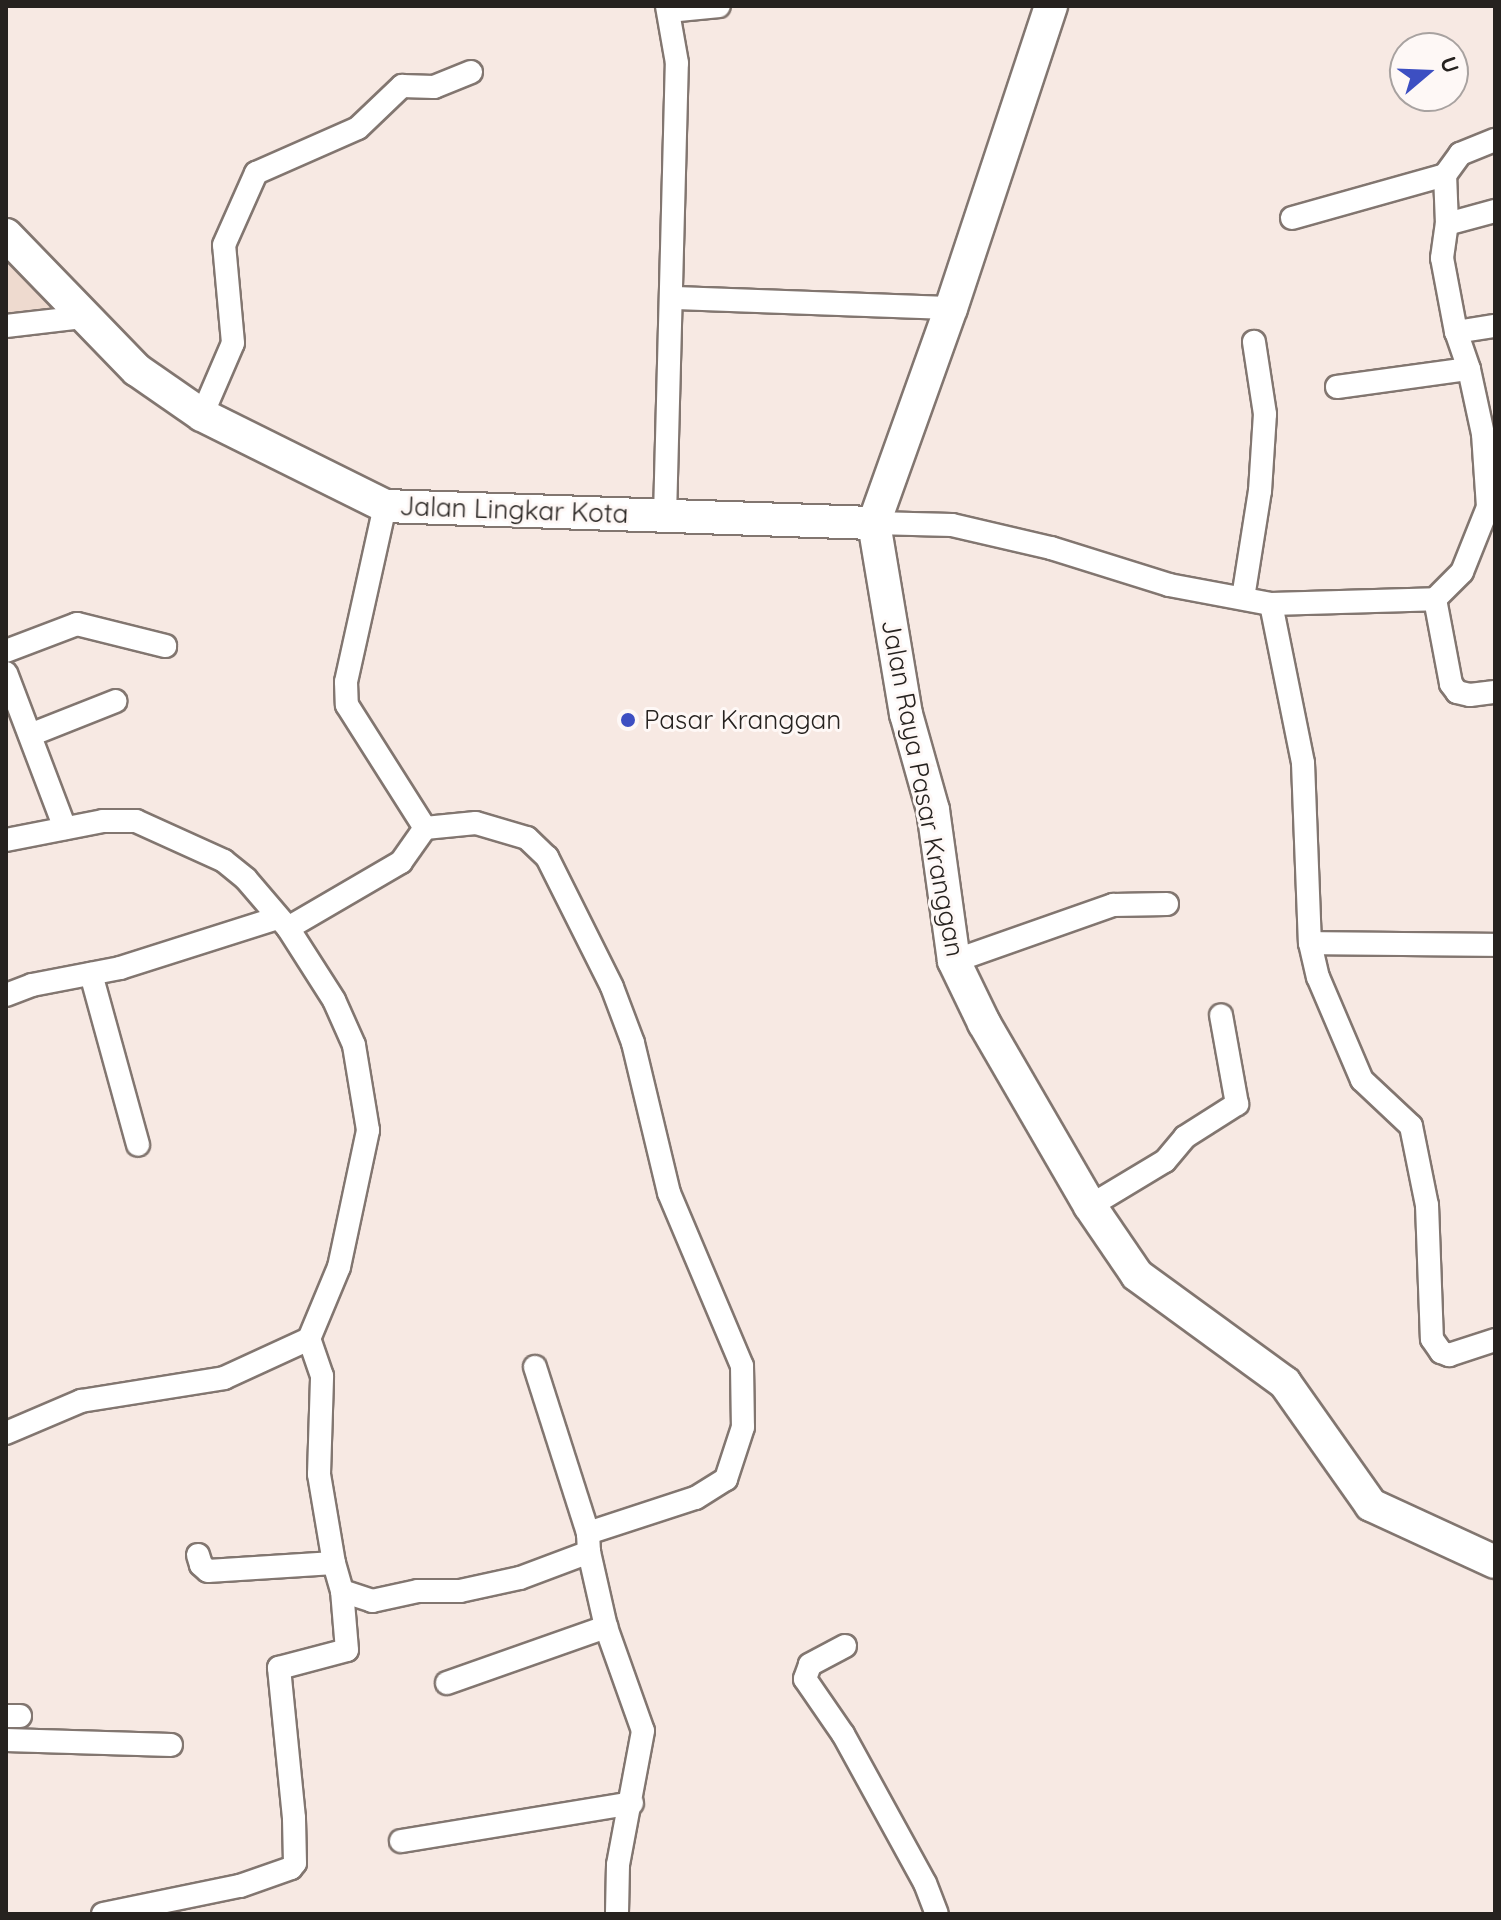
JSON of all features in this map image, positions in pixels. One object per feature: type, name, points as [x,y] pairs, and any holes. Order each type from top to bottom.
[{"type":"main road","name":"Jalan Raya Pasar Kranggan","points":[[1051,6],[951,308],[874,523],[906,714],[933,810],[954,961],[984,1023],[1090,1206],[1137,1275],[1285,1383],[1371,1505],[1495,1562]]},
{"type":"main road","name":"Jalan Lingkar Kota","points":[[6,235],[137,370],[202,415],[385,506],[874,523]]},
{"type":"street","points":[[665,516],[677,63],[668,9],[719,6]]},
{"type":"street","points":[[202,415],[233,343],[224,245],[256,173],[358,128],[402,86],[434,87],[471,72]]},
{"type":"street","points":[[874,523],[952,525],[1051,548],[1169,585],[1271,604],[1435,599],[1462,572],[1488,507],[1489,434],[1456,332],[1442,258],[1447,224],[1445,175],[1460,154],[1495,140]]},
{"type":"street","points":[[1292,218],[1445,175]]},
{"type":"street","points":[[1447,224],[1495,211]]},
{"type":"street","points":[[673,298],[951,308]]},
{"type":"street","points":[[6,326],[84,317]]},
{"type":"street","points":[[1456,332],[1495,326]]},
{"type":"street","points":[[1243,598],[1260,491],[1265,414],[1254,342]]},
{"type":"street","points":[[1337,387],[1469,369]]},
{"type":"street","points":[[385,506],[346,682],[347,705],[425,828]]},
{"type":"street","points":[[1435,599],[1451,684],[1457,692],[1470,695],[1495,692]]},
{"type":"street","points":[[1271,604],[1303,763],[1310,943],[1318,977],[1362,1080],[1411,1126],[1427,1205],[1432,1339],[1441,1352],[1449,1355],[1495,1340]]},
{"type":"street","points":[[6,651],[77,624],[165,646]]},
{"type":"street","points":[[6,673],[65,828]]},
{"type":"street","points":[[30,735],[116,701]]},
{"type":"street","points":[[6,840],[103,821],[136,821],[224,861],[246,879],[283,923],[334,1000],[354,1045],[368,1130],[339,1267],[309,1339],[322,1376],[319,1474],[334,1563],[342,1591],[347,1650],[279,1668],[294,1818],[295,1863],[240,1886],[103,1914]]},
{"type":"street","points":[[6,995],[32,985],[91,974],[283,923],[401,862],[425,828],[476,823],[527,838],[547,857],[612,987],[633,1043],[669,1193],[742,1366],[743,1427],[726,1479],[695,1498],[588,1543],[520,1578],[460,1591],[418,1591],[372,1601],[342,1591]]},
{"type":"street","points":[[954,961],[1113,905],[1167,904]]},
{"type":"street","points":[[1310,943],[1495,945]]},
{"type":"street","points":[[91,974],[138,1145]]},
{"type":"street","points":[[1090,1206],[1165,1161],[1185,1137],[1237,1104],[1221,1015]]},
{"type":"street","points":[[6,1433],[81,1401],[224,1378],[309,1339]]},
{"type":"street","points":[[535,1367],[588,1543],[606,1627],[643,1731],[618,1865],[617,1914]]},
{"type":"street","points":[[198,1555],[201,1565],[208,1571],[334,1563]]},
{"type":"street","points":[[447,1683],[606,1627]]},
{"type":"street","points":[[845,1646],[810,1665],[805,1679],[843,1734],[925,1883],[937,1914]]},
{"type":"street","points":[[6,1740],[171,1745]]},
{"type":"street","points":[[401,1841],[632,1803]]},
{"type":"shaded area","points":[[6,242],[65,305],[52,313],[6,318]]},
{"type":"place","name":"Pasar Kranggan","points":[[628,720]]}]
